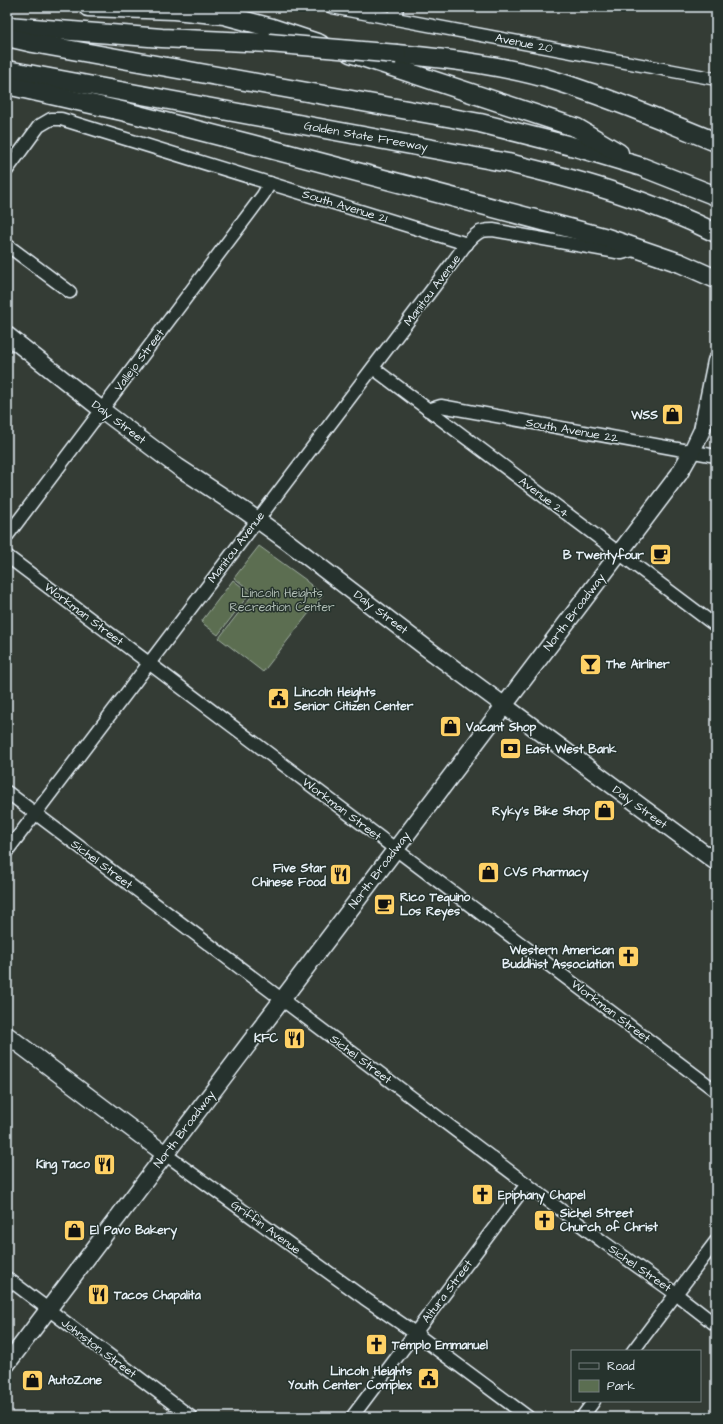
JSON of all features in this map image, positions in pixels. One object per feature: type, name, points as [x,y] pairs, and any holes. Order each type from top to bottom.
[{"type":"highway","points":[[88,7],[174,10],[224,15],[272,28],[577,128],[642,167]]},
{"type":"highway","points":[[7,26],[154,38],[269,43],[456,60],[518,72],[558,82],[602,96],[716,142]]},
{"type":"highway","points":[[7,38],[480,123],[575,147],[642,167],[716,196]]},
{"type":"highway","name":"Golden State Freeway","points":[[7,70],[508,163],[562,175],[640,200],[696,222],[716,232]]},
{"type":"highway","points":[[7,85],[126,112],[607,238],[680,263],[716,279]]},
{"type":"main road","name":"Daly Street","points":[[7,335],[102,410],[178,467],[258,519],[504,705],[716,862]]},
{"type":"main road","name":"North Broadway","points":[[7,1364],[281,999],[679,474],[702,430],[716,361]]},
{"type":"main road","name":"Griffin Avenue","points":[[7,1035],[165,1154]]},
{"type":"street","name":"Avenue 20","points":[[332,7],[396,13],[716,79]]},
{"type":"street","name":"South Avenue 21","points":[[7,170],[39,126],[51,119],[61,119],[467,244]]},
{"type":"street","name":"Vallejo Street","points":[[7,536],[263,195],[270,183]]},
{"type":"street","points":[[467,244],[477,234],[484,231],[493,230],[622,253],[638,249]]},
{"type":"street","points":[[7,244],[70,292]]},
{"type":"street","name":"Manitou Avenue","points":[[7,852],[467,244]]},
{"type":"street","name":"Avenue 24","points":[[373,368],[716,626]]},
{"type":"street","name":"South Avenue 22","points":[[428,410],[441,406],[716,456]]},
{"type":"street","name":"Workman Street","points":[[7,556],[716,1091]]},
{"type":"street","name":"Sichel Street","points":[[7,792],[602,1241],[676,1294],[716,1325]]},
{"type":"street","name":"Griffin Avenue","points":[[165,1154],[364,1298],[415,1333],[528,1417]]},
{"type":"street","name":"Altura Street","points":[[352,1417],[527,1184]]},
{"type":"street","points":[[633,1350],[716,1241]]},
{"type":"street","name":"Johnston Street","points":[[7,1278],[191,1417]]},
{"type":"street","points":[[582,1417],[593,1402]]},
{"type":"green space","name":"Lincoln Heights Recreation Center","points":[[259,546],[306,580],[323,595],[263,672],[219,638],[254,593],[234,578]]},
{"type":"green space","points":[[233,580],[250,593],[218,635],[201,622]]},
{"type":"place","name":"WSS","points":[[673,415]]},
{"type":"place","name":"B Twentyfour","points":[[660,555]]},
{"type":"place","name":"The Airliner","points":[[591,664]]},
{"type":"place","name":"Lincoln Heights Senior Citizen Center","points":[[279,699]]},
{"type":"place","name":"Vacant Shop","points":[[451,727]]},
{"type":"place","name":"East West Bank","points":[[511,749]]},
{"type":"place","name":"Ryky's Bike Shop","points":[[605,811]]},
{"type":"place","name":"CVS Pharmacy","points":[[488,872]]},
{"type":"place","name":"Five Star Chinese Food","points":[[341,875]]},
{"type":"place","name":"Rico Tequino Los Reyes","points":[[384,904]]},
{"type":"place","name":"Western American Buddhist Association","points":[[629,957]]},
{"type":"place","name":"KFC","points":[[294,1038]]},
{"type":"place","name":"King Taco","points":[[105,1164]]},
{"type":"place","name":"Epiphany Chapel","points":[[482,1195]]},
{"type":"place","name":"Sichel Street Church of Christ","points":[[545,1220]]},
{"type":"place","name":"El Pavo Bakery","points":[[75,1230]]},
{"type":"place","name":"Tacos Chapalita","points":[[98,1295]]},
{"type":"place","name":"Templo Emmanuel","points":[[376,1345]]},
{"type":"place","name":"Lincoln Heights Youth Center Complex","points":[[428,1378]]},
{"type":"place","name":"AutoZone","points":[[32,1380]]}]
